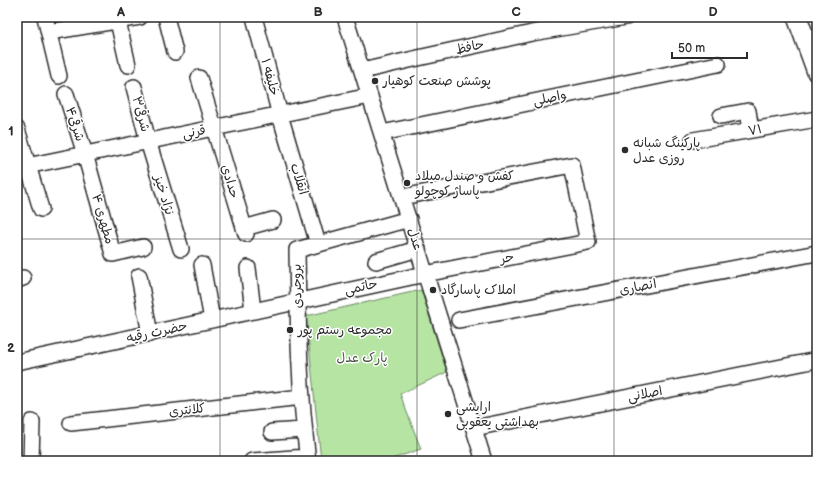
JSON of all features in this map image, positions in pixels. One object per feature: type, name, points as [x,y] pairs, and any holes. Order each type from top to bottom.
[{"type":"main road","points":[[797,17],[817,72]]},
{"type":"street","points":[[45,17],[59,76]]},
{"type":"street","points":[[49,32],[117,19],[140,17]]},
{"type":"street","points":[[166,17],[175,52]]},
{"type":"street","name":"خلیفه ۱","points":[[254,17],[280,114]]},
{"type":"street","name":"عدل","points":[[345,17],[484,461]]},
{"type":"street","name":"حافظ","points":[[362,71],[532,33],[626,17]]},
{"type":"street","points":[[117,19],[128,65]]},
{"type":"street","name":"واصلی","points":[[382,133],[718,64]]},
{"type":"street","name":"حدادی","points":[[199,78],[245,231],[273,220]]},
{"type":"street","name":"۳شرقی","points":[[134,87],[148,141]]},
{"type":"street","name":"۴شرقی","points":[[66,94],[85,154]]},
{"type":"street","name":"قرنی","points":[[22,167],[370,96]]},
{"type":"street","points":[[721,116],[748,112],[751,130]]},
{"type":"street","name":"انقلاب","points":[[280,114],[318,244]]},
{"type":"street","name":"۷۱","points":[[693,140],[817,119]]},
{"type":"street","points":[[17,129],[22,167],[41,209]]},
{"type":"street","name":"نژاد خیز","points":[[148,141],[181,249]]},
{"type":"street","name":"مطهری ۴","points":[[85,154],[113,254],[143,247]]},
{"type":"street","name":"حر","points":[[402,197],[572,166],[588,242],[426,274]]},
{"type":"street","name":"بروجردی","points":[[308,459],[302,398],[297,250],[408,219]]},
{"type":"street","points":[[376,261],[418,249]]},
{"type":"street","name":"انصاری","points":[[459,320],[817,253]]},
{"type":"street","points":[[202,265],[212,320]]},
{"type":"street","points":[[248,268],[253,311]]},
{"type":"street","name":"حاتمی","points":[[298,301],[426,274]]},
{"type":"street","points":[[138,276],[150,334]]},
{"type":"street","name":"حضرت رقیه","points":[[17,362],[298,301]]},
{"type":"street","name":"اصلانی","points":[[474,428],[817,360]]},
{"type":"street","name":"کلانتری","points":[[71,423],[302,398]]},
{"type":"street","points":[[31,461],[32,422]]},
{"type":"street","points":[[272,432],[304,430]]},
{"type":"street","points":[[252,461],[308,459]]},
{"type":"green space","name":"پارک عدل","points":[[421,290],[447,372],[400,394],[421,449],[386,461],[321,461],[306,316]]},
{"type":"place","name":"پوشش صنعت کوهیار","points":[[375,81]]},
{"type":"place","name":"پارکینگ شبانه روزی عدل","points":[[625,150]]},
{"type":"place","name":"کفش و صندل میلاد پاساژ کوچولو","points":[[407,183]]},
{"type":"place","name":"املاک پاسارگاد","points":[[433,290]]},
{"type":"place","name":"مجموعه رستم پور","points":[[290,330]]},
{"type":"place","name":"ارایشی بهداشتی یعقوبی","points":[[448,414]]}]
